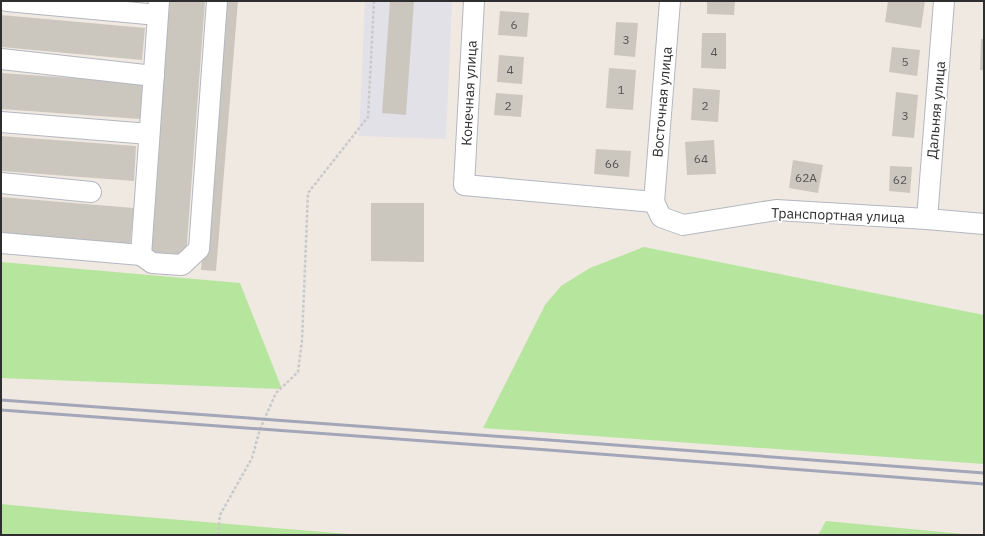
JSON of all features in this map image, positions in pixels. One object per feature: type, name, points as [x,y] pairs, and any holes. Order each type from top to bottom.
[{"type":"street","points":[[6,1],[158,8],[141,255]]},
{"type":"street","points":[[1,243],[141,255],[152,263],[182,265],[199,249],[217,1]]},
{"type":"street","name":"Конечная улица","points":[[474,1],[464,185],[654,202]]},
{"type":"street","name":"Восточная улица","points":[[654,202],[670,1]]},
{"type":"street","name":"Дальняя улица","points":[[927,219],[944,1]]},
{"type":"street","points":[[1,59],[154,76]]},
{"type":"street","points":[[1,122],[149,134]]},
{"type":"street","points":[[1,183],[91,192]]},
{"type":"street","name":"Транспортная улица","points":[[654,202],[661,217],[682,225],[776,210],[984,224]]},
{"type":"path","points":[[218,535],[220,515],[252,458],[260,429],[276,393],[298,372],[302,340],[308,193],[368,117],[374,1]]},
{"type":"shaded area","points":[[365,1],[452,1],[446,139],[359,136]]},
{"type":"green space","points":[[644,247],[984,315],[984,464],[483,428],[545,305],[561,286],[590,268]]},
{"type":"green space","points":[[1,262],[240,283],[282,389],[1,378]]},
{"type":"green space","points":[[1,504],[73,511],[360,535],[1,535]]},
{"type":"green space","points":[[826,521],[974,535],[818,535]]},
{"type":"building","points":[[166,1],[205,1],[186,256],[147,253]]},
{"type":"building","points":[[222,1],[238,1],[216,271],[201,270]]},
{"type":"building","points":[[390,1],[414,1],[406,115],[382,113]]},
{"type":"building","points":[[707,1],[735,1],[734,15],[707,14]]},
{"type":"building","points":[[888,1],[925,1],[921,28],[885,22]]},
{"type":"building","points":[[500,11],[529,13],[527,37],[498,35]]},
{"type":"building","points":[[1,15],[145,28],[142,60],[1,47]]},
{"type":"building","points":[[616,22],[638,23],[635,57],[614,55]]},
{"type":"building","points":[[702,33],[726,33],[726,69],[701,68]]},
{"type":"building","points":[[981,39],[984,39],[984,70],[980,70]]},
{"type":"building","points":[[892,47],[920,50],[917,76],[889,72]]},
{"type":"building","points":[[499,55],[524,57],[522,84],[497,82]]},
{"type":"building","points":[[609,68],[636,70],[633,110],[606,108]]},
{"type":"building","points":[[1,73],[143,83],[140,119],[1,109]]},
{"type":"building","points":[[693,88],[720,90],[718,122],[691,120]]},
{"type":"building","points":[[896,92],[918,95],[914,138],[892,136]]},
{"type":"building","points":[[496,93],[523,95],[521,117],[494,115]]},
{"type":"building","points":[[1,136],[136,146],[134,181],[1,171]]},
{"type":"building","points":[[714,140],[716,174],[687,175],[685,142]]},
{"type":"building","points":[[596,149],[631,151],[629,177],[594,174]]},
{"type":"building","points":[[793,160],[823,165],[818,193],[789,188]]},
{"type":"building","points":[[890,166],[912,167],[910,193],[889,191]]},
{"type":"building","points":[[1,197],[134,208],[130,247],[1,236]]},
{"type":"building","points":[[371,203],[424,203],[424,262],[371,261]]},
{"type":"railway","points":[[1,400],[984,473]]},
{"type":"railway","points":[[1,410],[984,484]]}]
